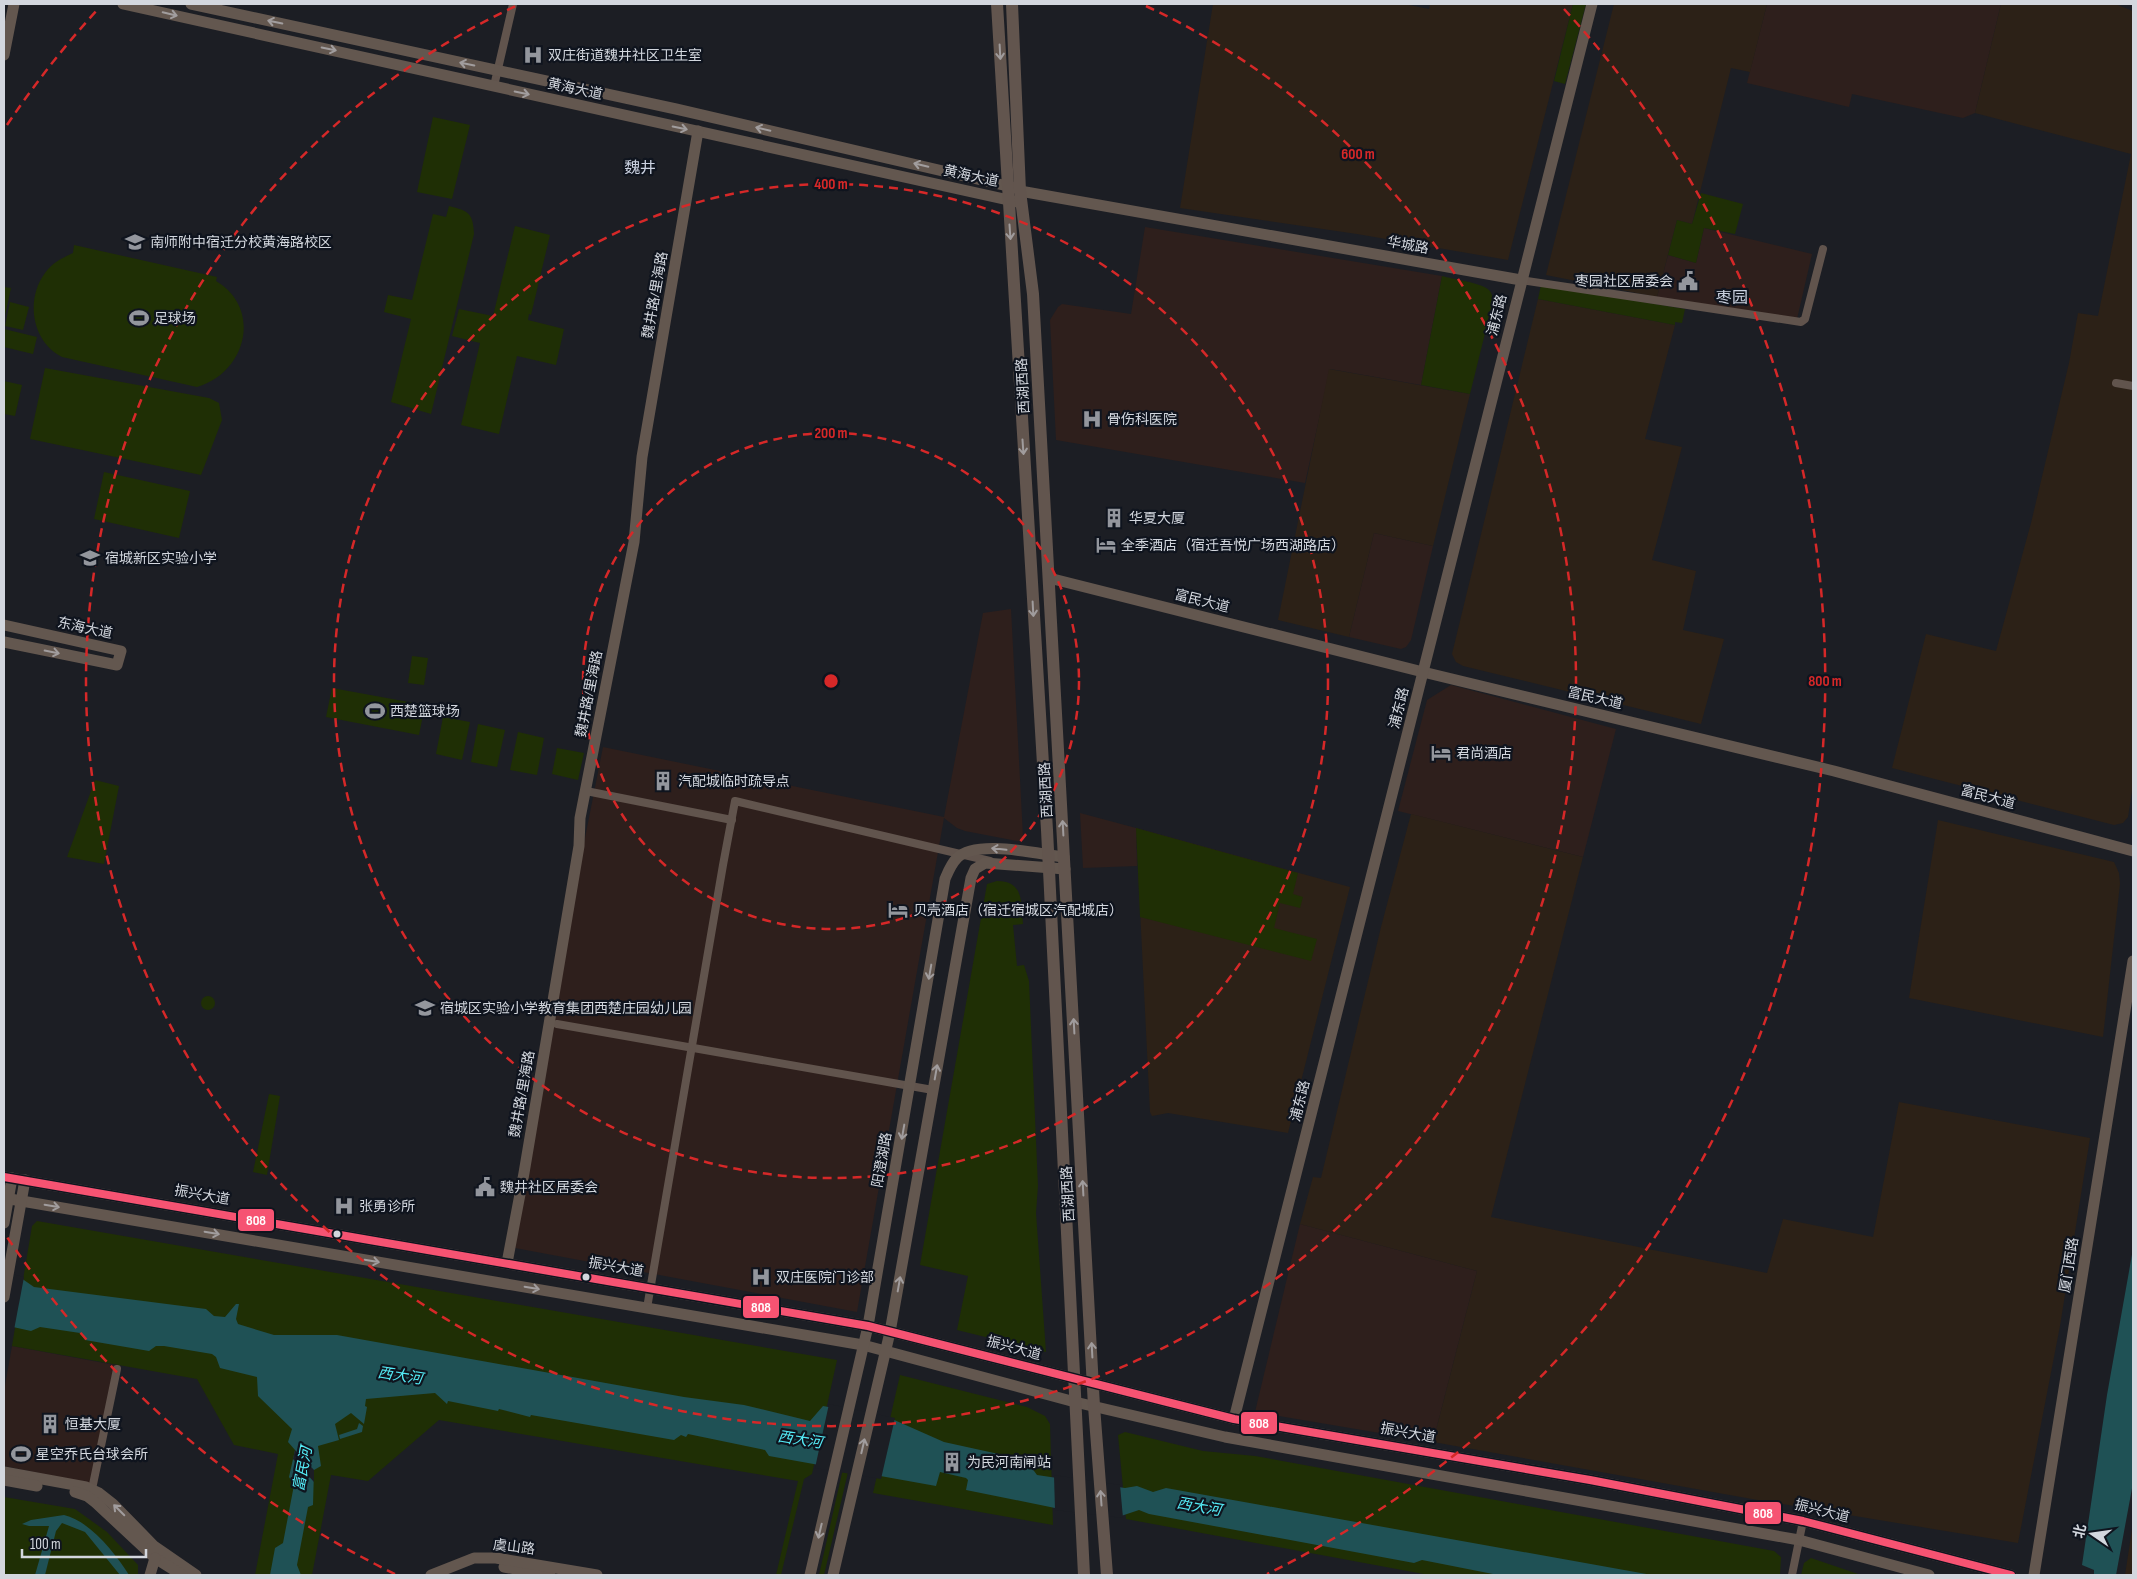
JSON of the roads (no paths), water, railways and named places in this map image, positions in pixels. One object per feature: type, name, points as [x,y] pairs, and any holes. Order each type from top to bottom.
[{"type":"main road","name":"西湖西路","points":[[997,4],[1017,192],[1034,294],[1094,1406],[1107,1575]]},
{"type":"main road","name":"西湖西路","points":[[1012,4],[1017,192],[1008,200],[1048,861],[1084,1575]]},
{"type":"street","points":[[4,56],[14,4]]},
{"type":"street","name":"黄海大道","points":[[123,4],[1008,200]]},
{"type":"street","name":"黄海大道","points":[[191,4],[713,118],[1017,192]]},
{"type":"street","points":[[494,86],[513,4]]},
{"type":"street","name":"浦东路","points":[[1234,1419],[1592,4]]},
{"type":"street","name":"魏井路/里海路","points":[[507,1263],[579,846],[580,818],[634,542],[642,458],[698,132]]},
{"type":"street","name":"华城路","points":[[1017,192],[1521,280],[1792,322],[1805,320],[1823,249]]},
{"type":"street","points":[[2116,383],[2133,386]]},
{"type":"street","name":"富民大道","points":[[1049,578],[1424,672],[1834,771],[2133,851]]},
{"type":"street","name":"东海大道","points":[[4,625],[121,651],[117,665],[4,642]]},
{"type":"street","points":[[586,791],[732,820]]},
{"type":"street","points":[[647,1308],[735,801],[961,855],[998,862]]},
{"type":"street","points":[[961,855],[969,850],[985,848],[1065,863]]},
{"type":"street","name":"阳澄湖路","points":[[810,1575],[868,1326],[911,1086],[945,879],[950,867],[961,855]]},
{"type":"street","points":[[833,1575],[890,1332],[971,878],[980,864],[1048,861]]},
{"type":"street","name":"厦门西路","points":[[2034,1575],[2133,960]]},
{"type":"street","points":[[557,1024],[932,1090]]},
{"type":"street","points":[[4,1223],[8,1178]]},
{"type":"street","name":"振兴大道","points":[[8,1178],[868,1326],[1074,1380],[1234,1419],[1590,1480],[1803,1521],[2011,1575]]},
{"type":"street","points":[[4,1296],[25,1180]]},
{"type":"street","points":[[6,1198],[863,1345],[1075,1402],[1225,1437],[1799,1540],[1929,1575]]},
{"type":"street","points":[[91,1494],[116,1369]]},
{"type":"street","points":[[4,1472],[91,1494],[113,1504],[154,1546],[196,1575]]},
{"type":"street","points":[[4,1480],[91,1494],[155,1558],[182,1575]]},
{"type":"street","points":[[1792,1572],[1803,1521]]},
{"type":"street","points":[[150,1575],[155,1558]]},
{"type":"street","name":"虞山路","points":[[431,1575],[474,1558],[496,1558],[597,1575]]},
{"type":"street","name":"虞山路","points":[[445,1575],[472,1566],[485,1565],[550,1575]]},
{"type":"water","points":[[2133,1249],[2133,1483],[2116,1575],[2094,1575],[2094,1570],[2082,1565],[2107,1395]]},
{"type":"water","points":[[21,1278],[34,1287],[206,1309],[214,1316],[225,1317],[236,1304],[239,1304],[236,1319],[238,1324],[274,1335],[337,1335],[684,1397],[744,1405],[810,1421],[823,1406],[892,1419],[944,1442],[1026,1460],[1037,1475],[1125,1488],[1137,1486],[1153,1492],[1166,1488],[1652,1575],[1498,1575],[1422,1560],[1414,1563],[1149,1514],[1139,1510],[1121,1516],[1055,1508],[966,1490],[968,1480],[966,1478],[940,1472],[936,1486],[769,1456],[765,1450],[688,1434],[686,1437],[681,1435],[674,1440],[531,1415],[530,1417],[499,1409],[498,1411],[448,1401],[447,1404],[435,1393],[366,1399],[365,1406],[367,1407],[364,1424],[351,1413],[335,1424],[339,1440],[318,1446],[321,1466],[314,1470],[313,1505],[308,1507],[297,1565],[301,1575],[270,1575],[275,1548],[283,1543],[294,1485],[289,1477],[295,1450],[288,1442],[292,1429],[258,1396],[257,1377],[220,1368],[216,1357],[212,1354],[164,1346],[156,1346],[149,1351],[85,1340],[80,1333],[40,1327],[31,1331],[4,1325]]},
{"type":"water","points":[[359,1423],[363,1426],[362,1432],[340,1439],[339,1435],[357,1429]]},
{"type":"water","points":[[64,1515],[74,1518],[101,1539],[117,1557],[129,1575],[120,1575],[85,1532],[62,1523],[56,1531],[45,1575],[35,1575],[49,1526],[22,1524],[31,1520]]},
{"type":"place","name":"双庄街道魏井社区卫生室","points":[[533,55]]},
{"type":"place","name":"南师附中宿迁分校黄海路校区","points":[[135,242]]},
{"type":"place","name":"枣园社区居委会","points":[[1688,281]]},
{"type":"place","name":"足球场","points":[[139,318]]},
{"type":"place","name":"骨伤科医院","points":[[1092,419]]},
{"type":"place","name":"华夏大厦","points":[[1114,518]]},
{"type":"place","name":"全季酒店（宿迁吾悦广场西湖路店）","points":[[1106,545]]},
{"type":"place","name":"宿城新区实验小学","points":[[90,558]]},
{"type":"place","name":"西楚篮球场","points":[[375,711]]},
{"type":"place","name":"君尚酒店","points":[[1441,753]]},
{"type":"place","name":"汽配城临时疏导点","points":[[663,781]]},
{"type":"place","name":"贝壳酒店（宿迁宿城区汽配城店）","points":[[898,910]]},
{"type":"place","name":"宿城区实验小学教育集团西楚庄园幼儿园","points":[[425,1008]]},
{"type":"place","name":"魏井社区居委会","points":[[485,1187]]},
{"type":"place","name":"张勇诊所","points":[[344,1206]]},
{"type":"place","name":"双庄医院门诊部","points":[[761,1277]]},
{"type":"place","name":"恒基大厦","points":[[50,1424]]},
{"type":"place","name":"星空乔氏台球会所","points":[[21,1454]]},
{"type":"place","name":"为民河南闸站","points":[[952,1462]]},
{"type":"district","name":"魏井","points":[[640,168]]},
{"type":"district","name":"枣园","points":[[1732,298]]},
{"type":"water label","name":"西大河","points":[[400,1376]]},
{"type":"water label","name":"西大河","points":[[800,1440]]},
{"type":"water label","name":"富民河","points":[[303,1469]]},
{"type":"water label","name":"西大河","points":[[1199,1507]]}]
